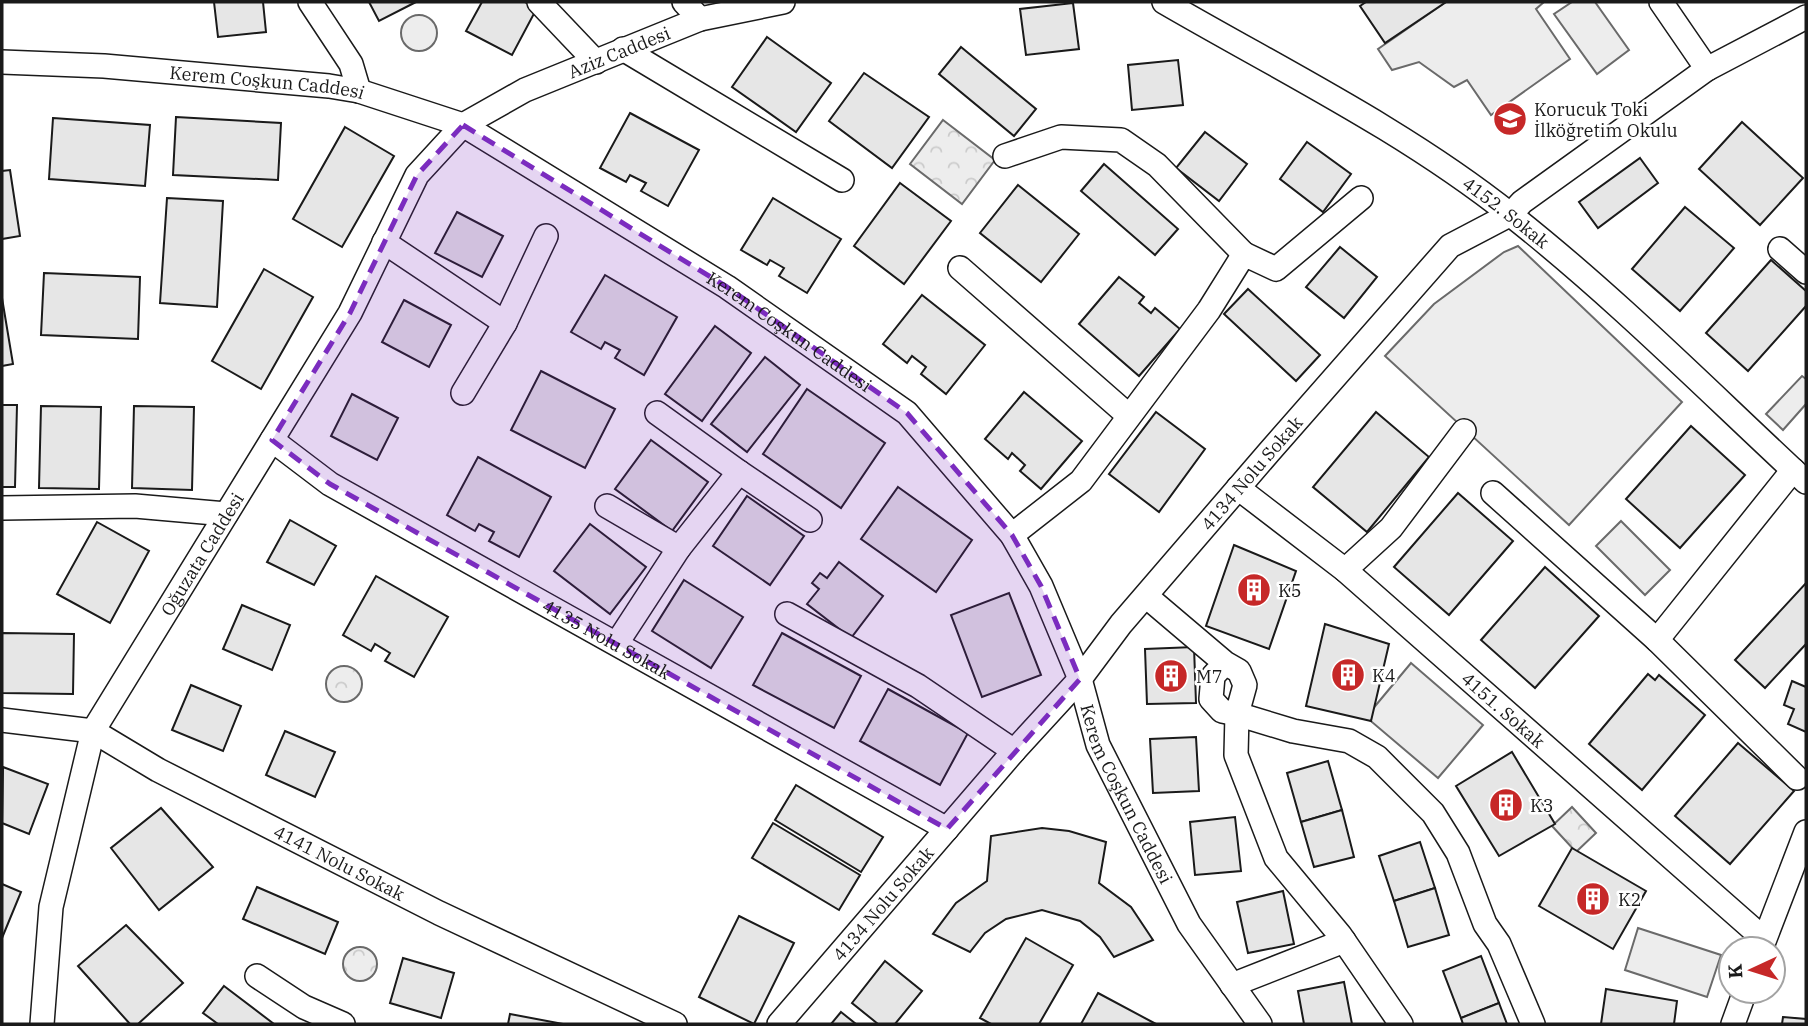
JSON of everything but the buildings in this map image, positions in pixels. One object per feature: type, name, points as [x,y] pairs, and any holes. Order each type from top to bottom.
[{"type":"street","points":[[310,2],[351,64],[359,91]]},
{"type":"street","points":[[540,2],[596,62]]},
{"type":"street","points":[[684,2],[699,19]]},
{"type":"street","name":"Aziz Caddesi","points":[[463,125],[526,90],[699,19],[783,2]]},
{"type":"street","name":"4152. Sokak","points":[[1164,2],[1366,115],[1511,214],[1639,326],[1800,476]]},
{"type":"street","points":[[1662,2],[1707,69]]},
{"type":"street","name":"4134 Nolu Sokak","points":[[779,1024],[1014,751],[1080,679],[1238,488],[1450,246],[1511,214],[1522,202],[1707,69],[1806,18]]},
{"type":"street","points":[[623,49],[842,180]]},
{"type":"street","name":"Kerem Coşkun Caddesi","points":[[2,62],[117,67],[359,91],[463,125],[727,287],[907,413],[1012,534],[1041,586],[1080,679],[1098,745],[1189,924],[1259,1024]]},
{"type":"street","name":"Oğuzata Caddesi","points":[[42,1024],[51,907],[93,731],[349,313],[417,174],[463,125]]},
{"type":"street","points":[[1005,156],[1061,137],[1121,140],[1157,165],[1244,254],[1276,270],[1361,198]]},
{"type":"street","points":[[463,393],[505,323],[546,236]]},
{"type":"street","points":[[384,242],[505,323]]},
{"type":"street","points":[[1780,249],[1806,272]]},
{"type":"street","points":[[1012,534],[1081,481],[1209,310],[1244,254]]},
{"type":"street","points":[[960,268],[1129,416]]},
{"type":"street","points":[[657,413],[810,520]]},
{"type":"street","points":[[1345,570],[1391,528],[1464,431]]},
{"type":"street","name":"4135 Nolu Sokak","points":[[272,440],[330,484],[947,829]]},
{"type":"street","points":[[617,643],[679,548],[739,472]]},
{"type":"street","points":[[1657,640],[1800,476]]},
{"type":"street","name":"4151. Sokak","points":[[1238,488],[1345,570],[1752,935]]},
{"type":"street","points":[[1493,493],[1657,640],[1797,778]]},
{"type":"street","points":[[2,508],[135,506],[226,514]]},
{"type":"street","points":[[607,506],[679,548]]},
{"type":"street","points":[[1146,596],[1225,663],[1213,676],[1211,699],[1222,711],[1293,731],[1349,741],[1377,757],[1433,813],[1458,853],[1485,924],[1504,955],[1533,1024]]},
{"type":"street","points":[[787,614],[918,686],[1014,751]]},
{"type":"street","points":[[1237,714],[1236,755],[1276,858],[1344,941],[1401,1024]]},
{"type":"street","name":"4141 Nolu Sokak","points":[[2,720],[93,731],[158,770],[439,913],[675,1024]]},
{"type":"street","points":[[1766,935],[1806,832]]},
{"type":"street","points":[[1232,985],[1344,941]]},
{"type":"street","points":[[257,976],[304,1007],[343,1024]]},
{"type":"street","points":[[1733,1024],[1740,1005]]},
{"type":"highlighted area","points":[[463,125],[727,287],[907,413],[1012,535],[1041,586],[1080,679],[947,829],[330,484],[272,440],[350,313],[417,175]]},
{"type":"shaded area","points":[[1446,2],[1544,2],[1536,9],[1570,59],[1491,115],[1467,80],[1454,87],[1419,62],[1392,70],[1378,49]]},
{"type":"shaded area","points":[[1572,2],[1595,2],[1629,50],[1597,74],[1554,14]]},
{"type":"shaded area","points":[[419,15],[432,20],[437,33],[432,46],[419,51],[406,46],[401,33],[406,20]]},
{"type":"shaded area","points":[[1518,246],[1682,402],[1569,525],[1385,356],[1434,304],[1504,252]]},
{"type":"shaded area","points":[[1802,376],[1806,379],[1806,404],[1783,430],[1766,414]]},
{"type":"shaded area","points":[[1621,521],[1670,570],[1645,595],[1596,546]]},
{"type":"shaded area","points":[[1411,663],[1483,725],[1438,778],[1366,717]]},
{"type":"shaded area","points":[[1638,928],[1717,954],[1717,967],[1707,997],[1625,970]]},
{"type":"green space","points":[[943,120],[995,160],[962,204],[910,164]]},
{"type":"green space","points":[[344,666],[356,672],[362,684],[356,696],[344,702],[332,696],[326,684],[332,672]]},
{"type":"green space","points":[[1572,807],[1596,833],[1576,852],[1552,826]]},
{"type":"green space","points":[[360,947],[372,952],[377,964],[372,976],[360,981],[348,976],[343,964],[348,952]]},
{"type":"place","name":"Korucuk Toki İlköğretim Okulu","points":[[1510,119]]},
{"type":"place","name":"K5","points":[[1254,590]]},
{"type":"place","name":"K4","points":[[1348,675]]},
{"type":"place","name":"M7","points":[[1171,676]]},
{"type":"place","name":"K3","points":[[1506,805]]},
{"type":"place","name":"K2","points":[[1593,899]]}]
